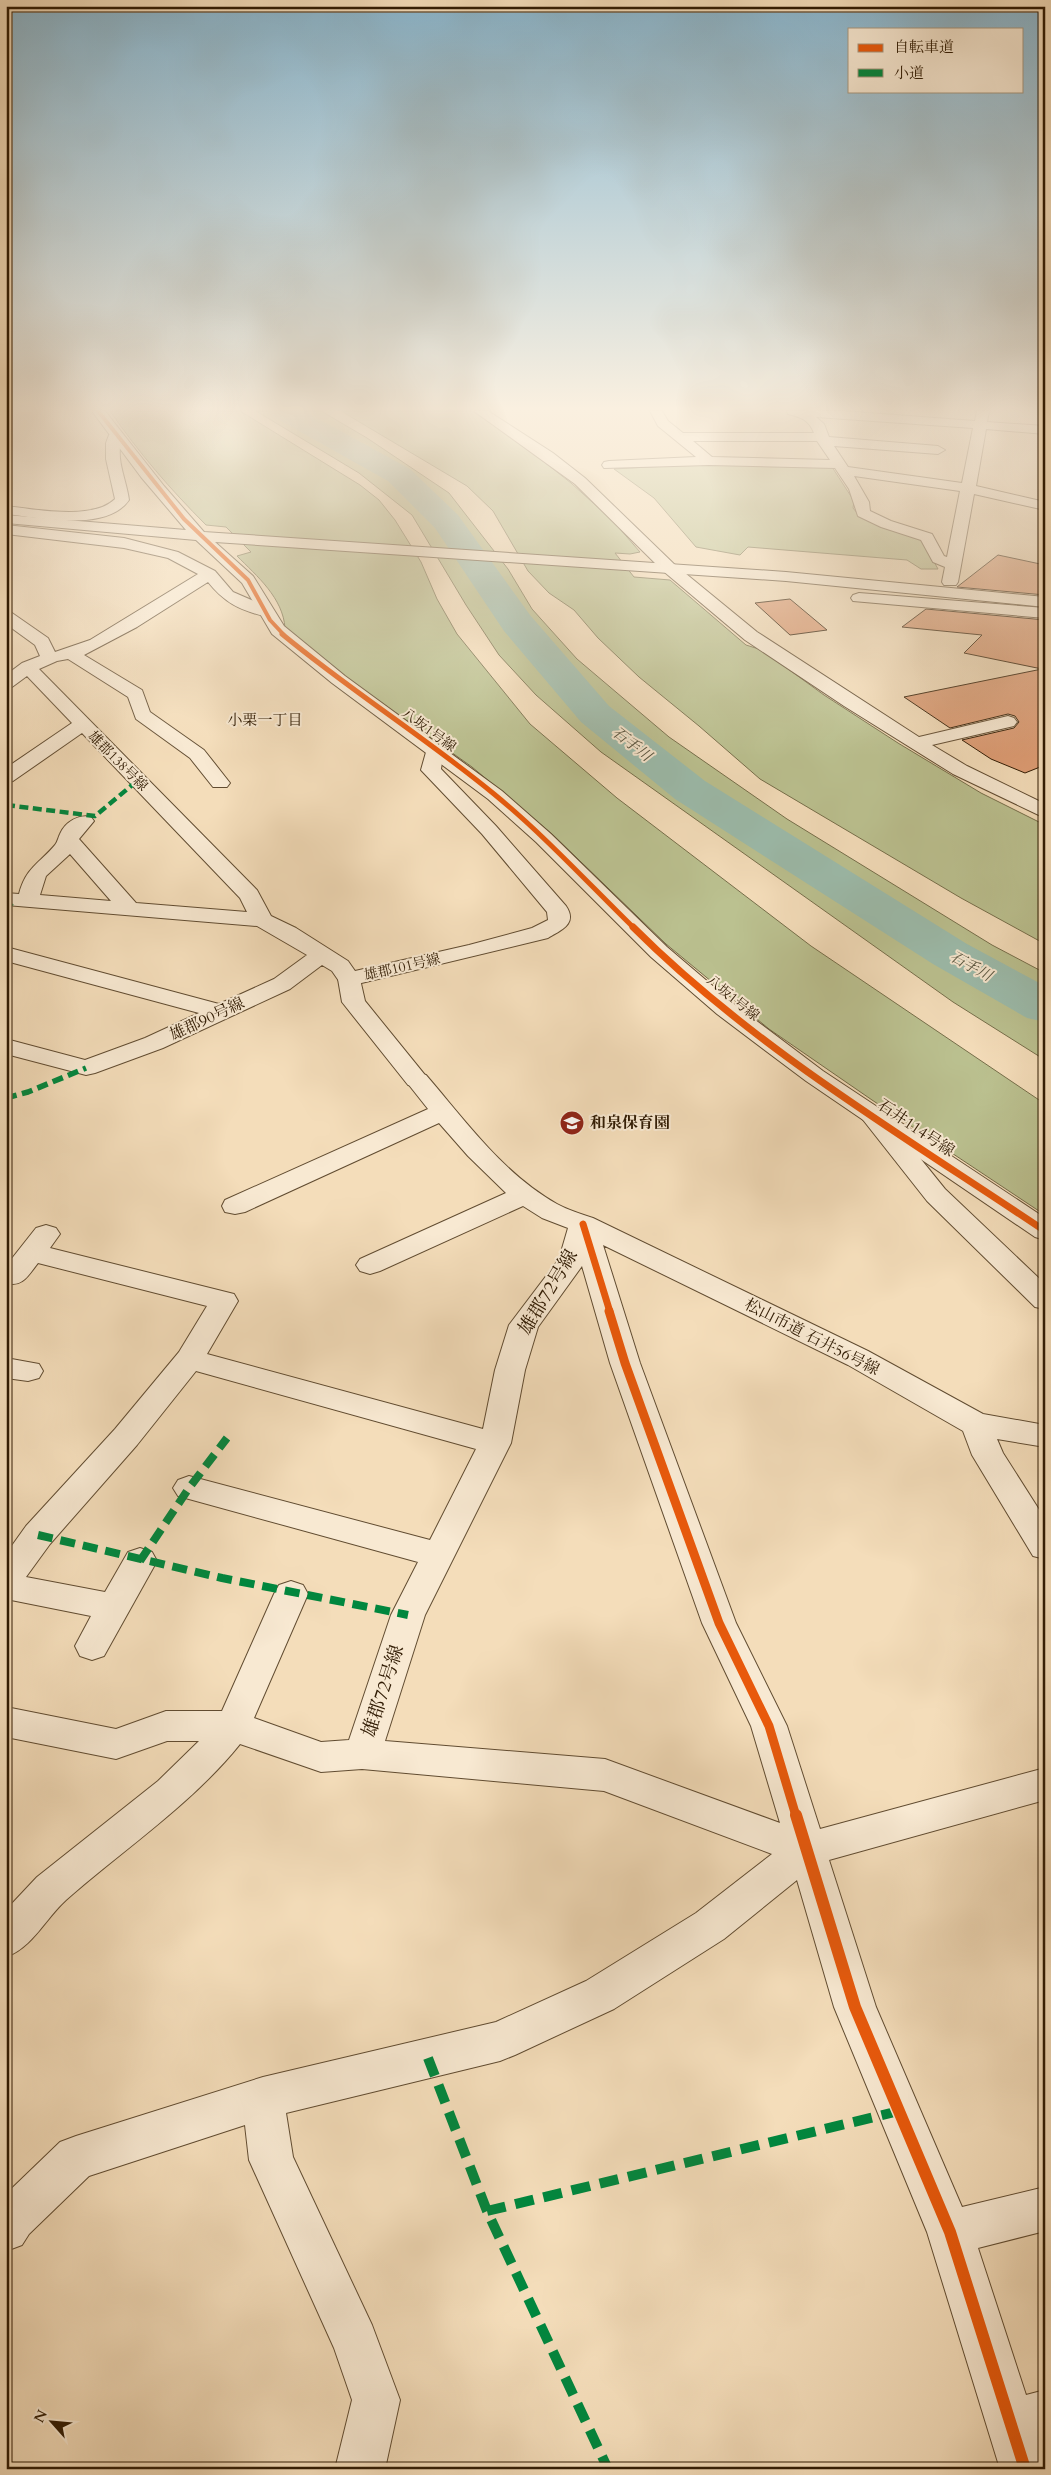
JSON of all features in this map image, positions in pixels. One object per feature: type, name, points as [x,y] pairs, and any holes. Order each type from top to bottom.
[{"type":"street","points":[[88,526],[199,536],[668,567],[949,591],[1045,602]]},
{"type":"street","points":[[127,530],[135,526]]},
{"type":"street","name":"八坂1号線","points":[[185,526],[199,536],[252,585],[264,611],[278,630],[358,695],[435,749],[495,795],[558,850],[625,920],[684,975],[774,1046]]},
{"type":"street","points":[[628,526],[668,567],[751,636],[916,743],[983,782],[1045,812]]},
{"type":"street","points":[[894,526],[927,537],[938,559],[954,566]]},
{"type":"street","points":[[949,591],[961,526]]},
{"type":"street","points":[[6,529],[153,548],[173,555],[209,574],[227,595],[246,605],[264,611]]},
{"type":"street","points":[[6,683],[28,667],[50,658],[73,654],[168,603],[209,574]]},
{"type":"street","points":[[859,598],[1045,613]]},
{"type":"street","points":[[6,616],[42,642],[50,658]]},
{"type":"street","points":[[73,654],[136,694],[142,715],[197,754],[220,783]]},
{"type":"street","name":"雄郡138号線","points":[[28,667],[82,725],[249,895],[262,920]]},
{"type":"street","points":[[916,743],[1008,722]]},
{"type":"street","points":[[6,777],[82,725]]},
{"type":"street","name":"雄郡101号線","points":[[6,899],[262,920],[288,933],[321,956],[340,966],[349,979],[489,947],[540,933],[559,924],[558,911],[489,830],[431,770],[435,749]]},
{"type":"street","points":[[983,782],[1004,784],[1045,802]]},
{"type":"street","points":[[28,901],[36,875],[69,840],[70,834],[84,821]]},
{"type":"street","points":[[69,840],[130,910]]},
{"type":"street","points":[[92,868],[118,861]]},
{"type":"street","points":[[6,954],[221,1012]]},
{"type":"street","name":"雄郡90号線","points":[[6,1046],[86,1068],[154,1043],[282,984],[321,956]]},
{"type":"street","name":"松山市道 石井56号線","points":[[349,979],[354,1002],[444,1112],[494,1167],[525,1195],[549,1211],[583,1224],[858,1358],[976,1424],[1045,1436]]},
{"type":"street","name":"石井114号線","points":[[774,1046],[873,1116],[1045,1231]]},
{"type":"street","points":[[235,1206],[444,1112]]},
{"type":"street","points":[[873,1116],[936,1195],[1045,1300]]},
{"type":"street","points":[[370,1264],[525,1195]]},
{"type":"street","points":[[583,1224],[624,1364],[692,1542],[719,1623],[769,1726],[855,2008],[1027,2419],[1024,2469]]},
{"type":"street","name":"雄郡72号線","points":[[6,1722],[116,1744],[166,1726],[233,1726],[321,1757],[362,1754],[408,1615],[437,1554],[495,1443],[510,1370],[524,1325],[572,1260],[583,1224]]},
{"type":"street","points":[[6,1579],[38,1535],[126,1437],[189,1359],[224,1302],[39,1243],[13,1276]]},
{"type":"street","points":[[189,1359],[495,1443]]},
{"type":"street","points":[[976,1424],[988,1455],[1045,1547]]},
{"type":"street","points":[[189,1488],[437,1554]]},
{"type":"street","points":[[92,1646],[140,1561]]},
{"type":"street","points":[[6,1586],[114,1607]]},
{"type":"street","points":[[6,1939],[51,1889],[178,1785],[207,1758],[233,1726],[291,1594]]},
{"type":"street","points":[[362,1754],[605,1775],[806,1850]]},
{"type":"street","points":[[6,2229],[13,2218],[76,2158],[263,2098],[500,2041],[592,1999],[710,1926],[806,1850],[1045,1784]]},
{"type":"street","points":[[263,2098],[270,2160],[355,2342],[376,2400],[360,2469]]},
{"type":"street","points":[[950,2232],[1045,2209]]},
{"type":"green space","points":[[221,526],[399,526],[421,562],[437,599],[457,634],[530,724],[617,798],[811,946],[1045,1104],[1045,1215],[769,1029],[666,944],[552,834],[472,767],[337,671],[285,628],[279,607],[268,588],[237,556],[251,552],[226,527]]},
{"type":"green space","points":[[419,526],[475,526],[508,569],[532,609],[577,659],[669,737],[787,819],[992,945],[1045,973],[1045,1060],[953,1002],[601,752],[536,695],[499,655],[466,605]]},
{"type":"green space","points":[[502,526],[618,526],[640,552],[630,554],[615,553],[634,577],[670,580],[746,645],[762,650],[824,695],[898,743],[981,793],[1045,825],[1045,944],[961,898],[760,779],[639,677],[598,638],[574,610],[549,593],[528,571]]},
{"type":"green space","points":[[678,526],[892,526],[921,538],[938,569],[921,569],[907,560],[748,547],[740,555],[696,547]]},
{"type":"building","points":[[998,555],[1045,565],[1045,595],[957,587]]},
{"type":"building","points":[[790,599],[827,630],[790,635],[755,603]]},
{"type":"building","points":[[926,609],[1045,620],[1045,765],[1025,773],[991,759],[962,740],[1014,728],[1019,722],[1015,716],[1008,714],[950,728],[904,697],[1042,669],[964,653],[982,635],[902,627]]},
{"type":"waterway","name":"石手川","points":[[450,526],[517,623],[595,714],[690,790],[950,954],[1045,1007]]},
{"type":"marked path","points":[[6,805],[95,816],[137,781]]},
{"type":"marked path","points":[[6,910],[15,900]]},
{"type":"marked path","points":[[6,1098],[28,1092],[86,1068]]},
{"type":"marked path","points":[[140,1561],[189,1488],[227,1438]]},
{"type":"marked path","points":[[38,1535],[222,1578],[408,1615]]},
{"type":"marked path","points":[[428,2058],[487,2211],[608,2469]]},
{"type":"marked path","points":[[487,2211],[899,2111]]},
{"type":"cycle path","points":[[191,526],[248,580],[256,591],[270,620],[278,630],[361,696],[451,761],[520,816],[683,974],[815,1076],[1045,1231]]},
{"type":"cycle path","points":[[583,1224],[625,1363],[719,1623],[769,1726],[855,2007],[950,2232],[1025,2469]]},
{"type":"place","name":"和泉保育園","points":[[572,1123]]},
{"type":"district","name":"小栗一丁目","points":[[265,720]]}]
